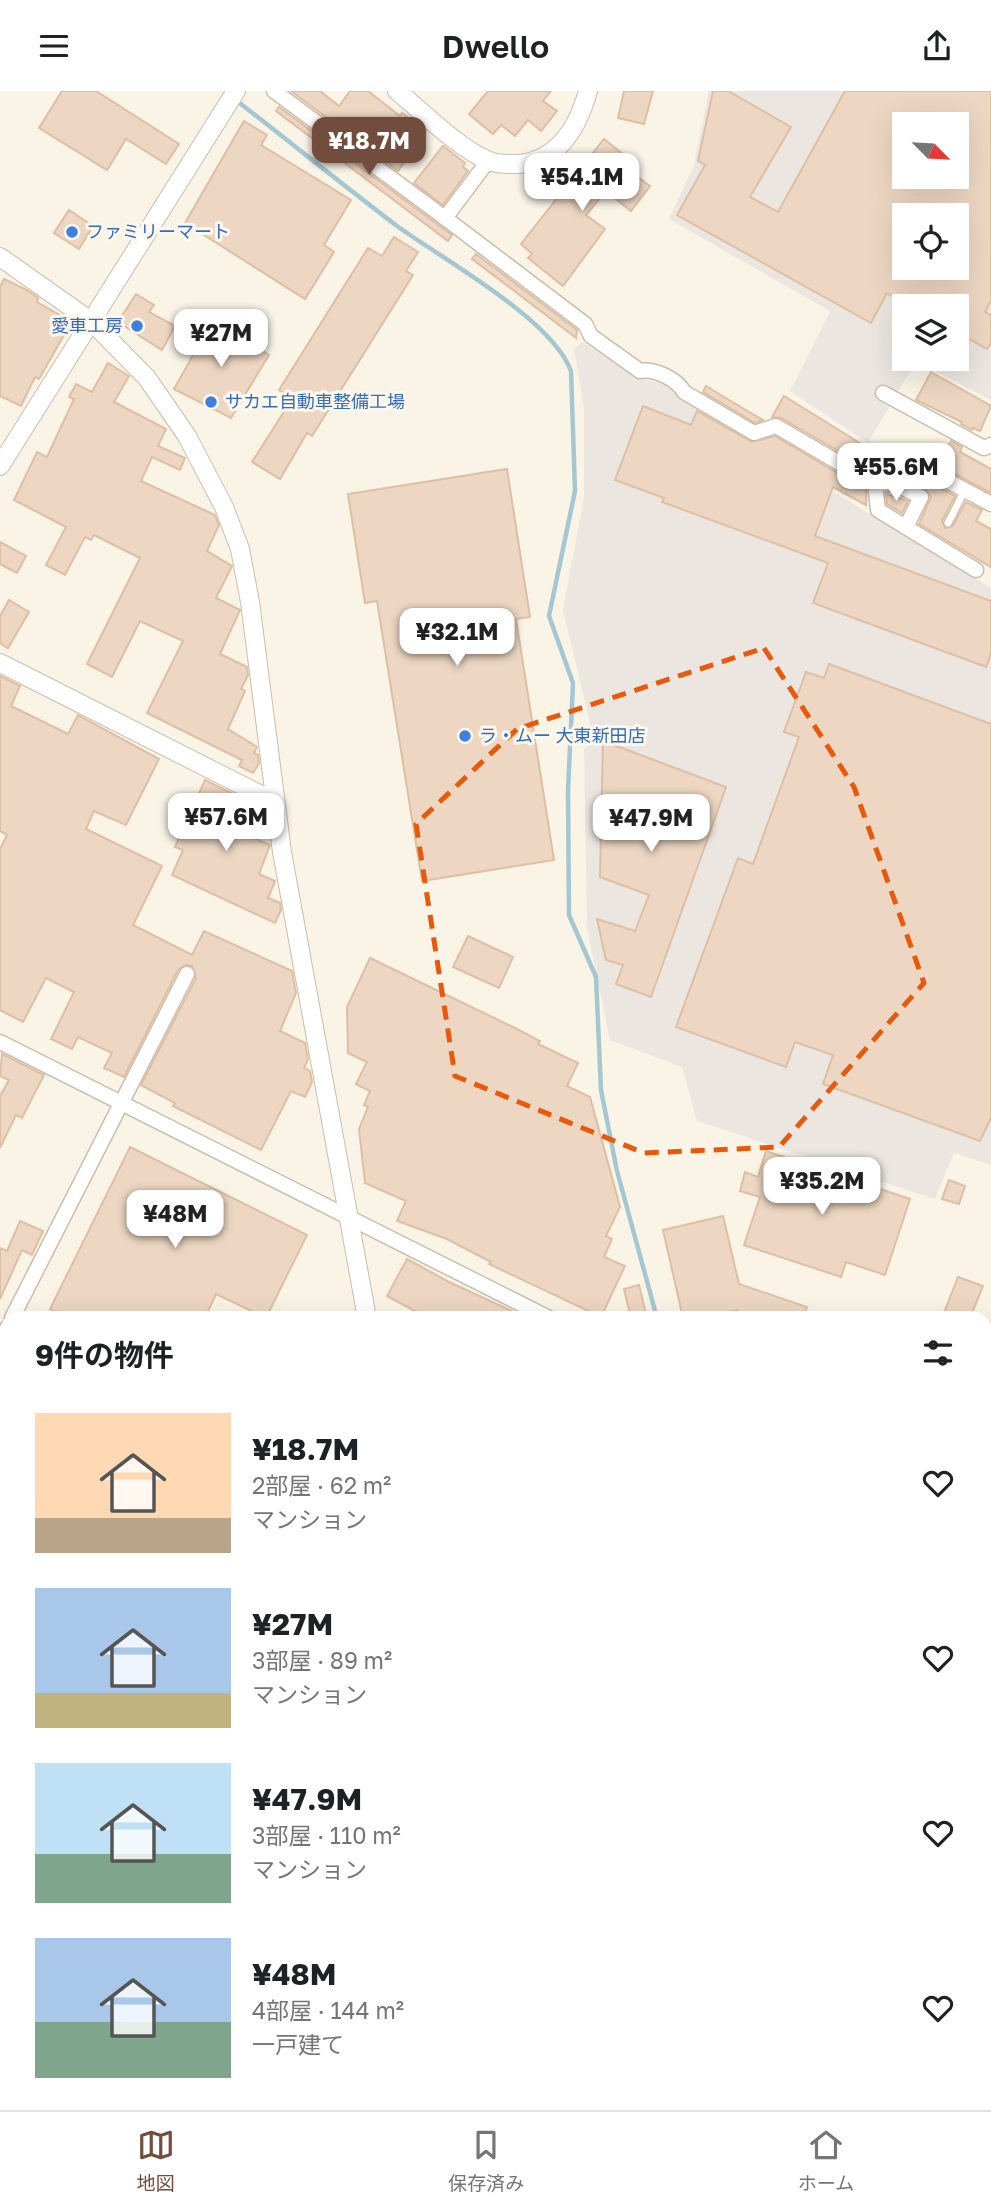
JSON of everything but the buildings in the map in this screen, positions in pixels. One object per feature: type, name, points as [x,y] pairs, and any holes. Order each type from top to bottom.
[{"type":"street","points":[[274,91],[585,324],[591,336],[640,371],[648,370],[679,383],[684,392],[754,433],[776,426],[875,484],[895,484],[921,497],[906,527]]},
{"type":"street","points":[[399,92],[488,161],[520,163],[548,156],[562,145],[574,127],[588,91]]},
{"type":"street","points":[[0,465],[232,98]]},
{"type":"street","points":[[445,218],[488,161]]},
{"type":"street","points":[[0,257],[92,322],[147,378],[187,436],[224,507],[240,549],[250,602],[275,802],[366,1311]]},
{"type":"street","points":[[883,393],[984,448],[991,445]]},
{"type":"street","points":[[933,473],[991,504]]},
{"type":"street","points":[[875,484],[878,510],[976,571]]},
{"type":"street","points":[[0,663],[275,802]]},
{"type":"street","points":[[16,1311],[124,1103],[187,974]]},
{"type":"street","points":[[0,1042],[535,1311]]},
{"type":"lane","points":[[948,523],[965,490]]},
{"type":"highlighted area","points":[[764,648],[854,787],[924,983],[779,1147],[644,1153],[455,1076],[416,824],[517,729]]},
{"type":"shaded area","points":[[709,91],[991,91],[991,400],[935,371],[969,371],[969,294],[892,294],[892,371],[910,371],[868,443],[790,391],[830,311],[669,219],[694,165]]},
{"type":"shaded area","points":[[582,342],[643,379],[670,386],[680,398],[991,588],[991,1165],[954,1153],[935,1199],[697,1121],[682,1067],[610,1040],[587,928],[584,749],[594,739],[563,610],[584,498],[584,409],[574,349]]},
{"type":"waterway","points":[[237,101],[397,226],[520,311],[560,351],[571,371],[575,491],[549,616],[573,683],[568,790],[569,915],[596,977],[601,1090],[617,1171],[655,1311]]},
{"type":"place","name":"ファミリーマート","points":[[72,232]]},
{"type":"place","name":"愛車工房","points":[[137,326]]},
{"type":"place","name":"サカエ自動車整備工場","points":[[211,402]]},
{"type":"place","name":"ラ・ムー 大東新田店","points":[[465,736]]}]
